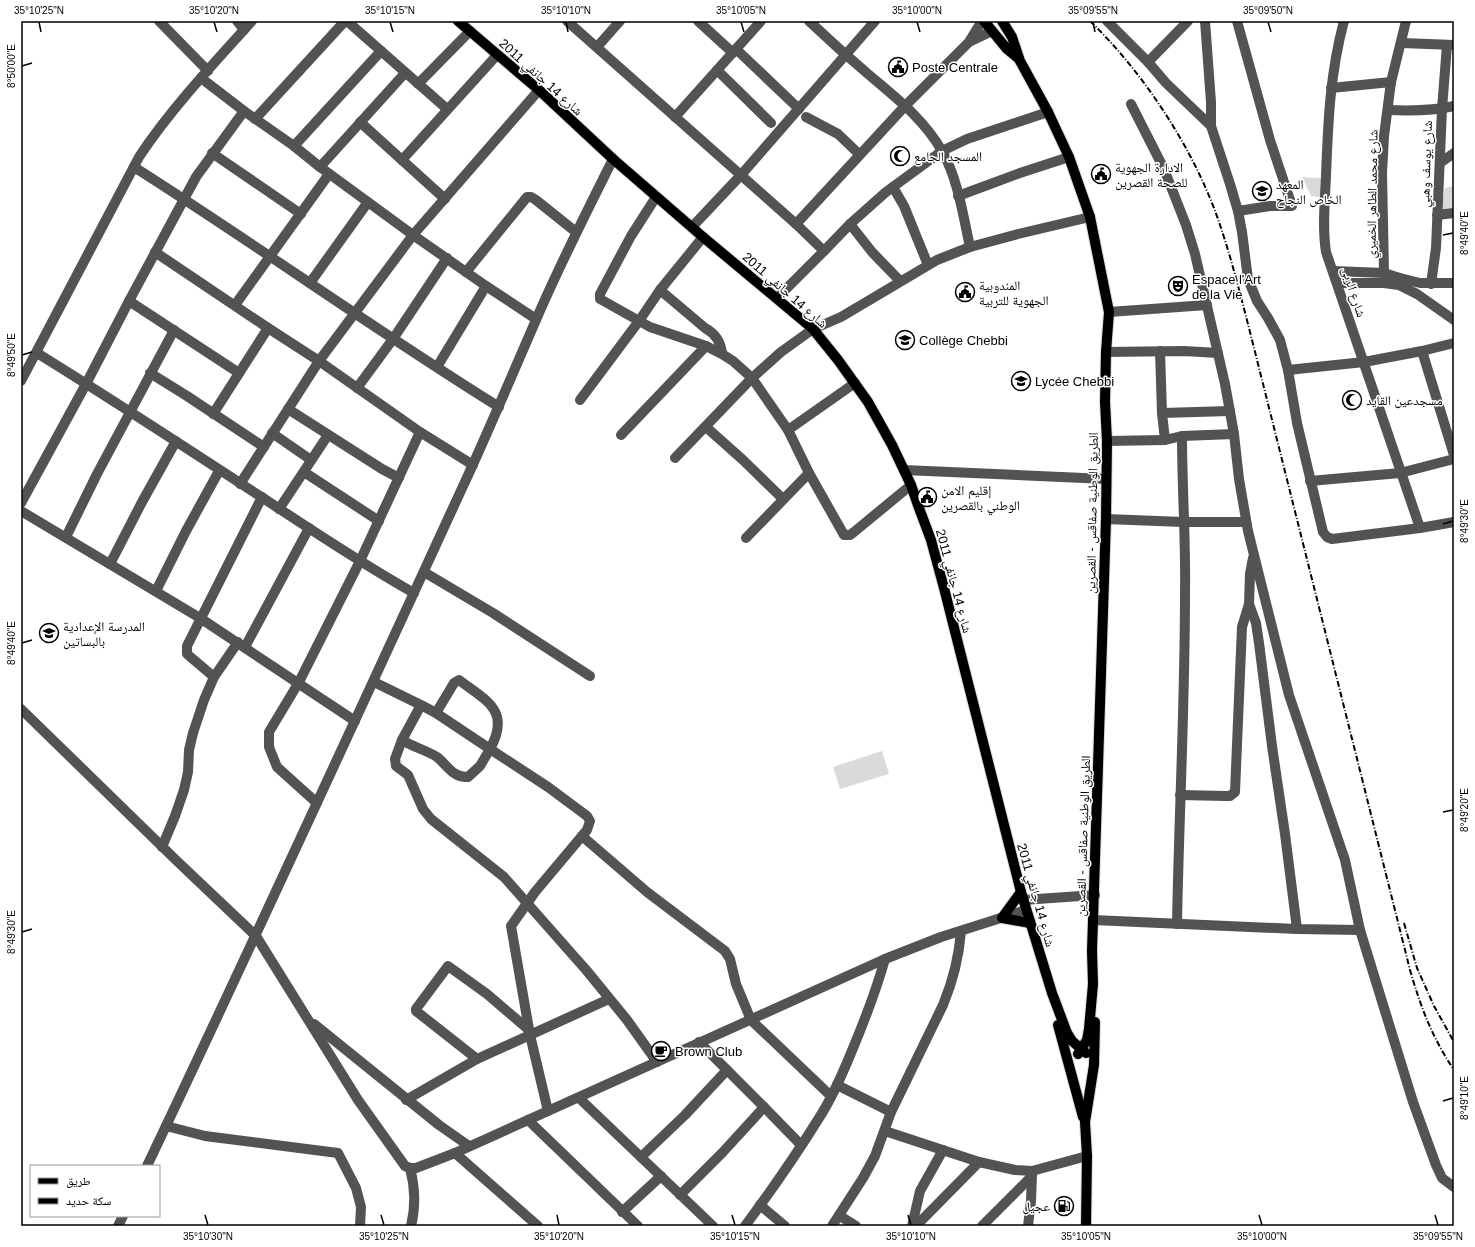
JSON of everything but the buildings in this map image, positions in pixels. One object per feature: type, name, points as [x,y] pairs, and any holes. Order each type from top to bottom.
[{"type":"main road","name":"شارع 14 جانفي 2011","points":[[458,21],[538,90],[613,160],[813,329],[855,383],[879,423],[904,470],[931,540],[1026,910],[1052,993],[1067,1033],[1081,1052]]},
{"type":"main road","name":"الطريق الوطنية صفاقس - القصرين","points":[[983,21],[1007,49],[1019,59]]},
{"type":"main road","name":"الطريق الوطنية صفاقس - القصرين","points":[[1003,22],[1012,36],[1019,59],[1048,112],[1069,157],[1090,217],[1108,312],[1105,402],[1107,441],[1106,519],[1092,984],[1089,1029],[1087,1040],[1081,1052]]},
{"type":"main road","points":[[992,31],[998,28],[1003,22]]},
{"type":"main road","points":[[1002,918],[1022,896]]},
{"type":"main road","points":[[1002,918],[1030,923]]},
{"type":"main road","name":"الطريق الوطنية صفاقس - القصرين","points":[[1086,1226],[1087,1156],[1085,1122],[1094,1065],[1095,1001],[1092,984]]},
{"type":"main road","name":"شارع 14 جانفي 2011","points":[[1052,993],[1059,1029],[1071,1067],[1085,1122]]},
{"type":"main road","points":[[1081,1052],[1092,1058],[1094,1065],[1092,1072],[1085,1076],[1078,1076],[1071,1067],[1072,1059],[1081,1052]]},
{"type":"street","points":[[159,21],[205,74],[244,111],[294,146],[329,174],[413,235],[536,319]]},
{"type":"street","points":[[237,21],[244,30]]},
{"type":"street","points":[[21,381],[37,353],[88,252],[147,145],[205,74],[252,21]]},
{"type":"street","points":[[255,119],[346,21],[447,109]]},
{"type":"street","points":[[567,21],[796,224],[824,251]]},
{"type":"street","points":[[597,48],[620,21]]},
{"type":"street","points":[[698,21],[799,109]]},
{"type":"street","points":[[675,118],[761,21]]},
{"type":"street","points":[[809,21],[846,56],[905,106],[934,138],[948,164],[958,196],[970,247]]},
{"type":"street","points":[[692,227],[741,175],[875,21]]},
{"type":"street","points":[[796,224],[905,106],[969,42],[983,21]]},
{"type":"street","points":[[1108,21],[1148,62],[1166,83],[1210,126]]},
{"type":"street","points":[[1148,62],[1188,21]]},
{"type":"street","points":[[1205,21],[1211,102],[1210,126],[1238,211],[1248,279],[1257,301],[1280,340],[1288,370],[1292,400],[1310,481],[1323,532],[1327,537],[1341,538],[1454,522]]},
{"type":"street","points":[[1236,21],[1270,140],[1292,206],[1270,206],[1238,211]]},
{"type":"street","name":"شارع الربى","points":[[1344,21],[1335,57],[1331,88],[1324,239],[1326,252],[1400,473],[1420,528]]},
{"type":"street","name":"شارع محمد الطاهر الخميري","points":[[1384,273],[1382,173],[1384,136],[1392,82],[1406,21]]},
{"type":"street","points":[[418,84],[470,31]]},
{"type":"street","points":[[969,42],[992,31]]},
{"type":"street","points":[[1402,43],[1450,45]]},
{"type":"street","name":"شارع يوسف وهبي","points":[[1431,284],[1436,248],[1442,109],[1450,45]]},
{"type":"street","points":[[294,146],[381,51]]},
{"type":"street","points":[[402,160],[497,54]]},
{"type":"street","points":[[717,70],[771,123]]},
{"type":"street","points":[[320,167],[405,73]]},
{"type":"street","points":[[1331,88],[1392,82]]},
{"type":"street","points":[[240,484],[319,360],[413,235],[538,90]]},
{"type":"street","points":[[1131,104],[1155,151],[1176,200],[1195,254],[1230,411],[1246,522],[1289,694],[1344,860],[1360,930],[1402,1070],[1430,1150],[1442,1178],[1454,1187]]},
{"type":"street","points":[[1388,110],[1413,111],[1442,109],[1454,106]]},
{"type":"street","points":[[21,503],[199,172],[244,111]]},
{"type":"street","points":[[777,298],[850,224],[893,187],[942,151],[967,139],[1048,112]]},
{"type":"street","points":[[806,117],[838,134],[860,154]]},
{"type":"street","points":[[360,122],[445,199]]},
{"type":"street","points":[[212,153],[301,214]]},
{"type":"street","points":[[1440,163],[1454,153]]},
{"type":"street","points":[[958,196],[1069,157]]},
{"type":"street","points":[[147,1165],[374,682],[472,465],[500,407],[536,319],[576,232],[613,160]]},
{"type":"street","points":[[1440,163],[1454,161]]},
{"type":"street","points":[[134,167],[270,256],[354,314],[500,407]]},
{"type":"street","points":[[235,305],[329,174]]},
{"type":"street","points":[[893,187],[904,206],[928,265]]},
{"type":"street","points":[[466,272],[527,197],[531,197],[536,200],[576,232]]},
{"type":"street","points":[[656,197],[631,236],[600,297],[603,301],[650,326],[706,346],[722,354],[733,361],[752,378],[788,430],[809,473],[844,535],[850,535],[854,532],[910,485]]},
{"type":"street","points":[[310,283],[368,202]]},
{"type":"street","points":[[1437,215],[1454,214]]},
{"type":"street","points":[[675,458],[752,378],[781,352],[813,329],[841,317],[928,265],[970,247],[1032,230],[1090,217]]},
{"type":"street","points":[[850,224],[872,252],[900,281]]},
{"type":"street","points":[[580,400],[639,321],[660,290],[703,237]]},
{"type":"street","points":[[155,252],[268,328],[319,360],[420,432],[472,465]]},
{"type":"street","points":[[357,388],[393,339],[447,258]]},
{"type":"street","points":[[1333,271],[1384,273],[1400,281],[1454,320]]},
{"type":"street","points":[[1337,283],[1384,283],[1400,281],[1431,284],[1454,283]]},
{"type":"street","points":[[437,367],[486,286]]},
{"type":"street","points":[[660,290],[717,337],[722,354]]},
{"type":"street","points":[[129,300],[239,373]]},
{"type":"street","points":[[1108,312],[1206,305]]},
{"type":"street","points":[[213,414],[268,328]]},
{"type":"street","points":[[66,537],[150,373],[174,330]]},
{"type":"street","points":[[1288,370],[1364,362],[1422,351],[1454,343]]},
{"type":"street","points":[[621,435],[706,346]]},
{"type":"street","points":[[1160,351],[1162,413],[1165,440]]},
{"type":"street","points":[[1422,351],[1454,455]]},
{"type":"street","points":[[1106,352],[1218,352]]},
{"type":"street","points":[[37,353],[131,411],[219,471],[414,594]]},
{"type":"street","points":[[150,373],[264,447]]},
{"type":"street","points":[[788,430],[855,383]]},
{"type":"street","points":[[288,409],[382,469],[399,478]]},
{"type":"street","points":[[1162,413],[1230,411]]},
{"type":"street","points":[[706,426],[783,499]]},
{"type":"street","points":[[317,803],[277,767],[269,747],[269,732],[299,682],[360,561],[420,432]]},
{"type":"street","points":[[272,433],[311,460]]},
{"type":"street","points":[[279,509],[328,434]]},
{"type":"street","points":[[1107,441],[1165,440],[1182,436],[1234,434]]},
{"type":"street","points":[[1177,924],[1185,592],[1182,436]]},
{"type":"street","points":[[110,564],[176,441]]},
{"type":"street","points":[[1310,481],[1400,473],[1454,459]]},
{"type":"street","points":[[904,470],[1106,479]]},
{"type":"street","points":[[156,591],[186,531],[219,471]]},
{"type":"street","points":[[304,472],[379,521]]},
{"type":"street","points":[[746,538],[809,473]]},
{"type":"street","points":[[214,677],[187,654],[187,646],[262,497]]},
{"type":"street","points":[[21,511],[200,618],[299,682],[328,704],[355,721]]},
{"type":"street","points":[[1106,519],[1183,522],[1246,522]]},
{"type":"street","points":[[162,846],[184,790],[193,733],[204,700],[214,677],[241,645],[309,528]]},
{"type":"street","points":[[1180,795],[1230,796],[1235,792],[1242,627],[1249,604],[1250,574],[1254,556]]},
{"type":"street","points":[[424,572],[493,612],[590,676]]},
{"type":"street","points":[[1249,604],[1256,623],[1259,643],[1297,930]]},
{"type":"street","points":[[402,740],[437,757],[456,775],[468,777],[480,766],[496,738],[498,719],[496,711],[488,702],[459,680],[454,683],[436,713]]},
{"type":"street","points":[[374,682],[436,713],[548,787],[587,816],[590,821],[590,825],[587,830],[526,903],[511,926],[529,1032],[548,1111]]},
{"type":"street","points":[[421,705],[402,740],[395,759],[396,766],[408,775],[423,809],[431,819],[504,876],[627,1020],[656,1062]]},
{"type":"street","points":[[21,709],[256,936],[358,1100],[405,1166],[410,1168],[416,1168],[455,1153],[885,959],[961,931],[1026,910]]},
{"type":"street","points":[[582,836],[647,892],[725,951],[730,959],[736,984],[751,1020],[831,1096]]},
{"type":"street","points":[[1022,896],[1095,895]]},
{"type":"street","points":[[1094,920],[1297,930],[1360,930]]},
{"type":"street","points":[[832,1226],[864,1178],[875,1156],[891,1112],[950,988],[959,953],[961,931]]},
{"type":"street","points":[[745,1226],[820,1118],[837,1085],[865,1021],[878,986],[885,959]]},
{"type":"street","points":[[477,1060],[416,1011],[448,966],[487,994],[529,1032]]},
{"type":"street","points":[[406,1100],[529,1032],[609,999]]},
{"type":"street","points":[[308,1019],[406,1100],[469,1146]]},
{"type":"street","points":[[699,1042],[801,1145]]},
{"type":"street","points":[[642,1157],[685,1115],[727,1070]]},
{"type":"street","points":[[837,1085],[891,1112]]},
{"type":"street","points":[[579,1098],[713,1226]]},
{"type":"street","points":[[680,1195],[723,1152],[764,1107]]},
{"type":"street","points":[[528,1120],[638,1226]]},
{"type":"street","points":[[166,1126],[205,1136],[338,1153],[356,1188],[361,1207],[360,1226]]},
{"type":"street","points":[[885,1131],[980,1162],[1032,1174]]},
{"type":"street","points":[[912,1226],[920,1191],[943,1150]]},
{"type":"street","points":[[455,1153],[538,1226]]},
{"type":"street","points":[[982,1226],[1032,1174],[1087,1156]]},
{"type":"street","points":[[916,1226],[980,1162]]},
{"type":"street","points":[[410,1168],[414,1184],[414,1205],[411,1226]]},
{"type":"street","points":[[1028,1226],[1032,1174]]},
{"type":"street","points":[[622,1212],[660,1176]]},
{"type":"street","points":[[760,1205],[785,1226]]},
{"type":"street","points":[[840,1216],[856,1226]]},
{"type":"street","points":[[118,1226],[122,1217]]},
{"type":"shaded area","points":[[1302,177],[1321,178],[1321,197],[1311,196]]},
{"type":"shaded area","points":[[1454,186],[1454,210],[1445,211],[1442,208],[1445,188]]},
{"type":"shaded area","points":[[882,751],[889,774],[840,789],[833,767]]},
{"type":"railway","points":[[1090,21],[1130,64],[1166,114],[1196,168],[1209,195],[1219,222],[1249,328],[1410,970],[1418,997],[1433,1034],[1454,1070]]},
{"type":"railway","points":[[1404,923],[1417,968],[1434,1006],[1454,1042]]},
{"type":"place","name":"Poste Centrale","points":[[898,67]]},
{"type":"place","name":"المسجد الجامع","points":[[900,156]]},
{"type":"place","name":"الادارة الجهوية للصحة القصرين","points":[[1101,174]]},
{"type":"place","name":"المعهد الخاص النجاح","points":[[1262,191]]},
{"type":"place","name":"Espace l'Art de la Vie","points":[[1178,286]]},
{"type":"place","name":"المندوبية الجهوية للتربية","points":[[965,292]]},
{"type":"place","name":"Collège Chebbi","points":[[905,340]]},
{"type":"place","name":"Lycée Chebbi","points":[[1021,381]]},
{"type":"place","name":"مسجدعين القايد","points":[[1352,400]]},
{"type":"place","name":"إقليم الامن الوطني بالقصرين","points":[[927,497]]},
{"type":"place","name":"المدرسة الإعدادية بالبساتين","points":[[49,633]]},
{"type":"place","name":"Brown Club","points":[[661,1051]]},
{"type":"place","name":"عجيل","points":[[1064,1206]]}]
